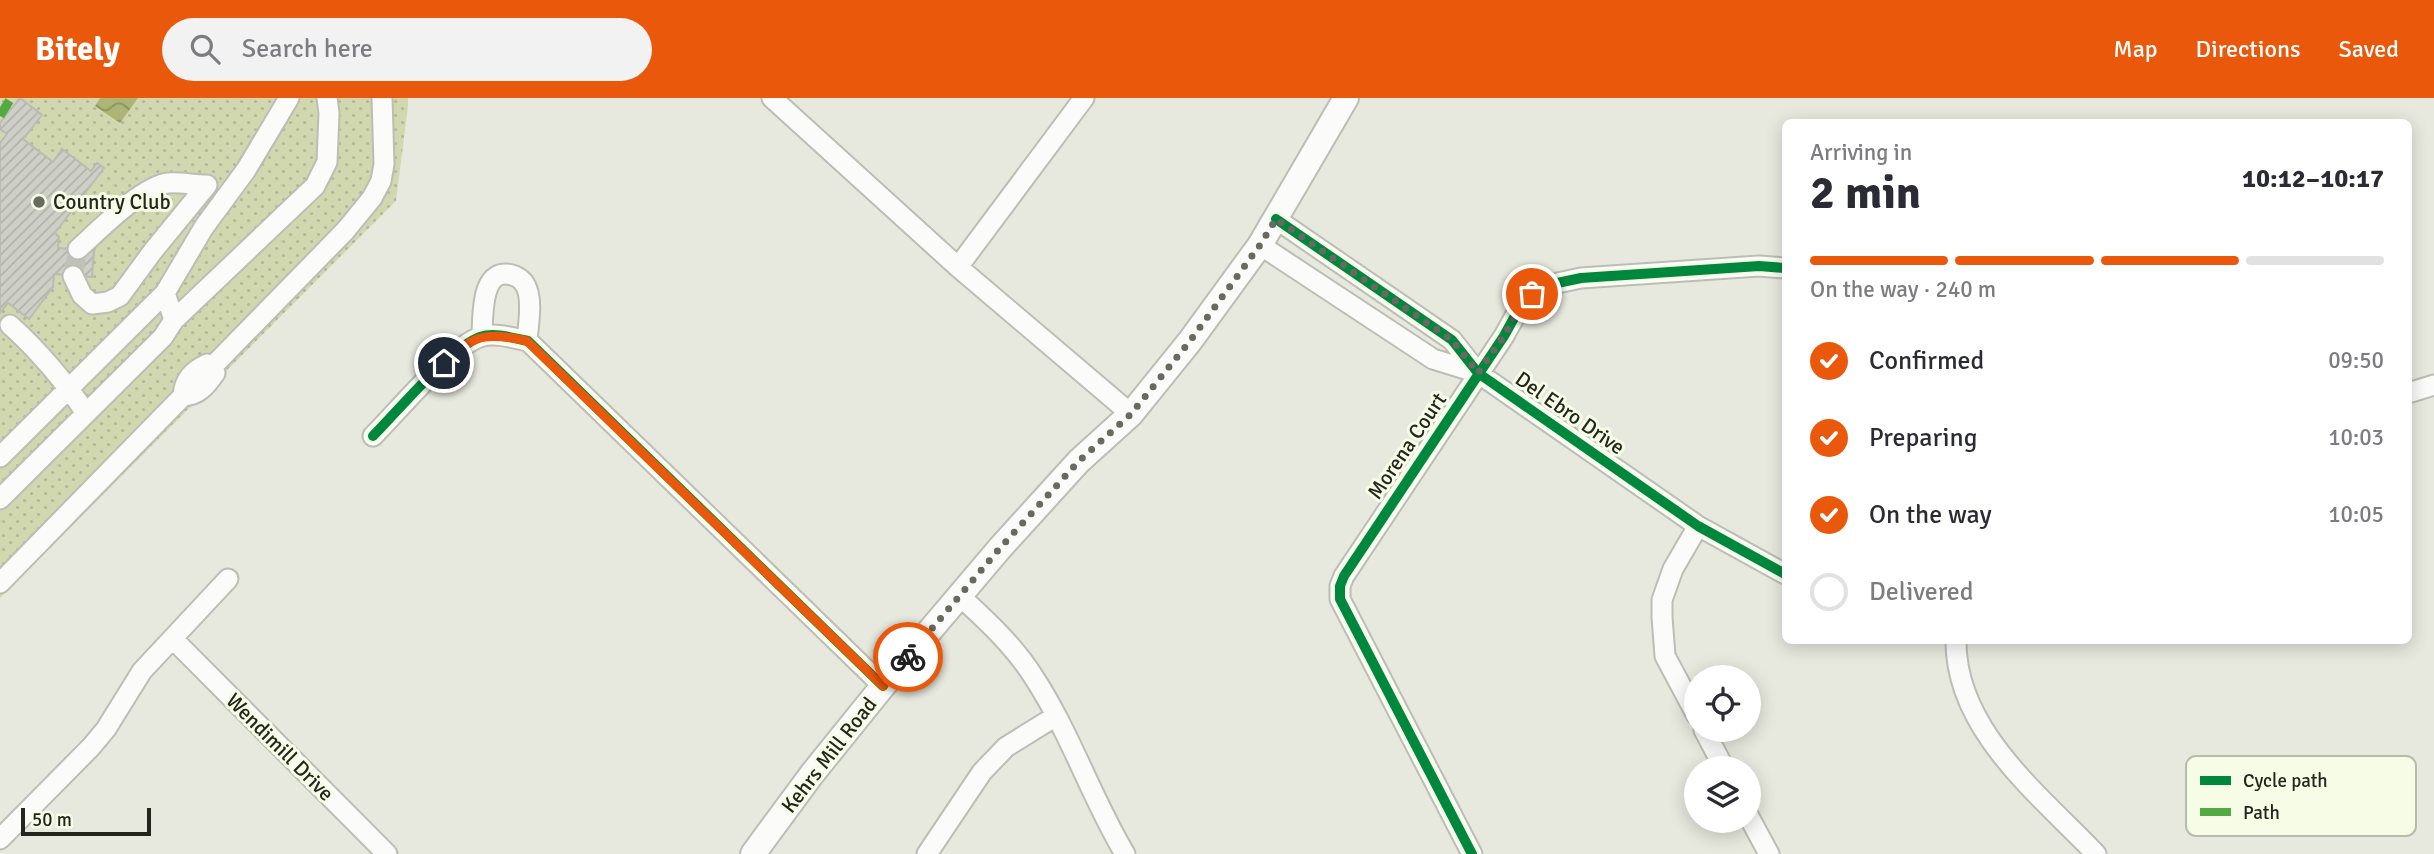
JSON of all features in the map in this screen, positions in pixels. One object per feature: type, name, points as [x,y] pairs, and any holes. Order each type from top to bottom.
[{"type":"main road","name":"Kehrs Mill Road","points":[[752,854],[883,686],[1000,548],[1079,461],[1131,414],[1190,341],[1260,245],[1346,98]]},
{"type":"street","points":[[0,457],[165,293],[204,227],[233,187],[289,98]]},
{"type":"street","points":[[0,499],[163,337],[174,320],[315,186],[327,162],[327,98]]},
{"type":"street","points":[[0,583],[183,396],[185,381],[207,365],[213,366],[345,231],[372,198],[381,181],[384,164],[382,98]]},
{"type":"street","points":[[772,98],[958,267],[1131,414]]},
{"type":"street","points":[[958,267],[1084,98]]},
{"type":"street","points":[[78,250],[145,193],[166,183],[233,187]]},
{"type":"street","points":[[73,276],[82,295],[92,304],[108,302],[120,296],[207,185]]},
{"type":"street","name":"Del Ebro Drive","points":[[1276,219],[1452,340],[1478,373],[1698,526],[1782,572]]},
{"type":"street","name":"Del Ebro Drive","points":[[1260,245],[1433,359],[1478,373]]},
{"type":"street","name":"Morena Court","points":[[1472,854],[1340,599],[1340,586],[1349,567],[1504,336],[1520,307],[1532,294],[1548,285],[1581,278],[1759,266],[1782,268]]},
{"type":"street","points":[[482,336],[486,290],[495,278],[510,274],[519,278],[528,290],[527,341]]},
{"type":"street","points":[[165,293],[174,320]]},
{"type":"street","points":[[10,325],[68,388],[86,413]]},
{"type":"street","points":[[373,436],[462,345],[482,336],[496,335],[527,341],[883,686]]},
{"type":"street","points":[[2412,392],[2434,385]]},
{"type":"street","points":[[1684,692],[1665,656],[1662,600],[1673,569],[1698,526]]},
{"type":"street","points":[[0,839],[106,729],[142,671],[228,579]]},
{"type":"street","points":[[961,597],[1015,651],[1034,677],[1125,854]]},
{"type":"street","name":"Wendimill Drive","points":[[173,639],[387,854]]},
{"type":"street","points":[[1956,644],[1961,681],[1984,732],[1998,752],[2096,854]]},
{"type":"street","points":[[928,854],[982,772],[1006,747],[1056,716]]},
{"type":"street","points":[[1758,833],[1769,854]]},
{"type":"shaded area","points":[[0,98],[408,98],[408,106],[396,201],[0,598]]},
{"type":"water","points":[[100,98],[138,98],[120,123],[95,106]]},
{"type":"building","name":"Country Club","points":[[20,98],[42,115],[23,139],[53,162],[62,149],[91,171],[97,163],[104,168],[55,233],[59,237],[58,248],[94,251],[92,277],[54,274],[53,287],[29,319],[8,303],[0,313],[0,143],[7,134],[0,129],[0,123]]},
{"type":"tunnel","points":[[73,276],[78,249]]},
{"type":"marked path","points":[[0,116],[11,98]]},
{"type":"cycle path","points":[[1276,219],[1452,340],[1478,373],[1698,526],[1782,572]]},
{"type":"cycle path","points":[[1472,854],[1340,599],[1340,586],[1344,576],[1504,336],[1520,307],[1532,294],[1548,285],[1581,278],[1759,266],[1782,268]]},
{"type":"cycle path","points":[[373,436],[440,366],[468,343],[492,335],[528,341],[883,686]]},
{"type":"way so far","points":[[908,657],[1000,548],[1079,461],[1131,414],[1190,341],[1276,219],[1452,340],[1478,373],[1520,307],[1532,294]]},
{"type":"place","name":"Country Club","points":[[39,202]]},
{"type":"route","points":[[444,363],[462,345],[482,336],[496,335],[527,341],[883,686],[908,657]]}]
